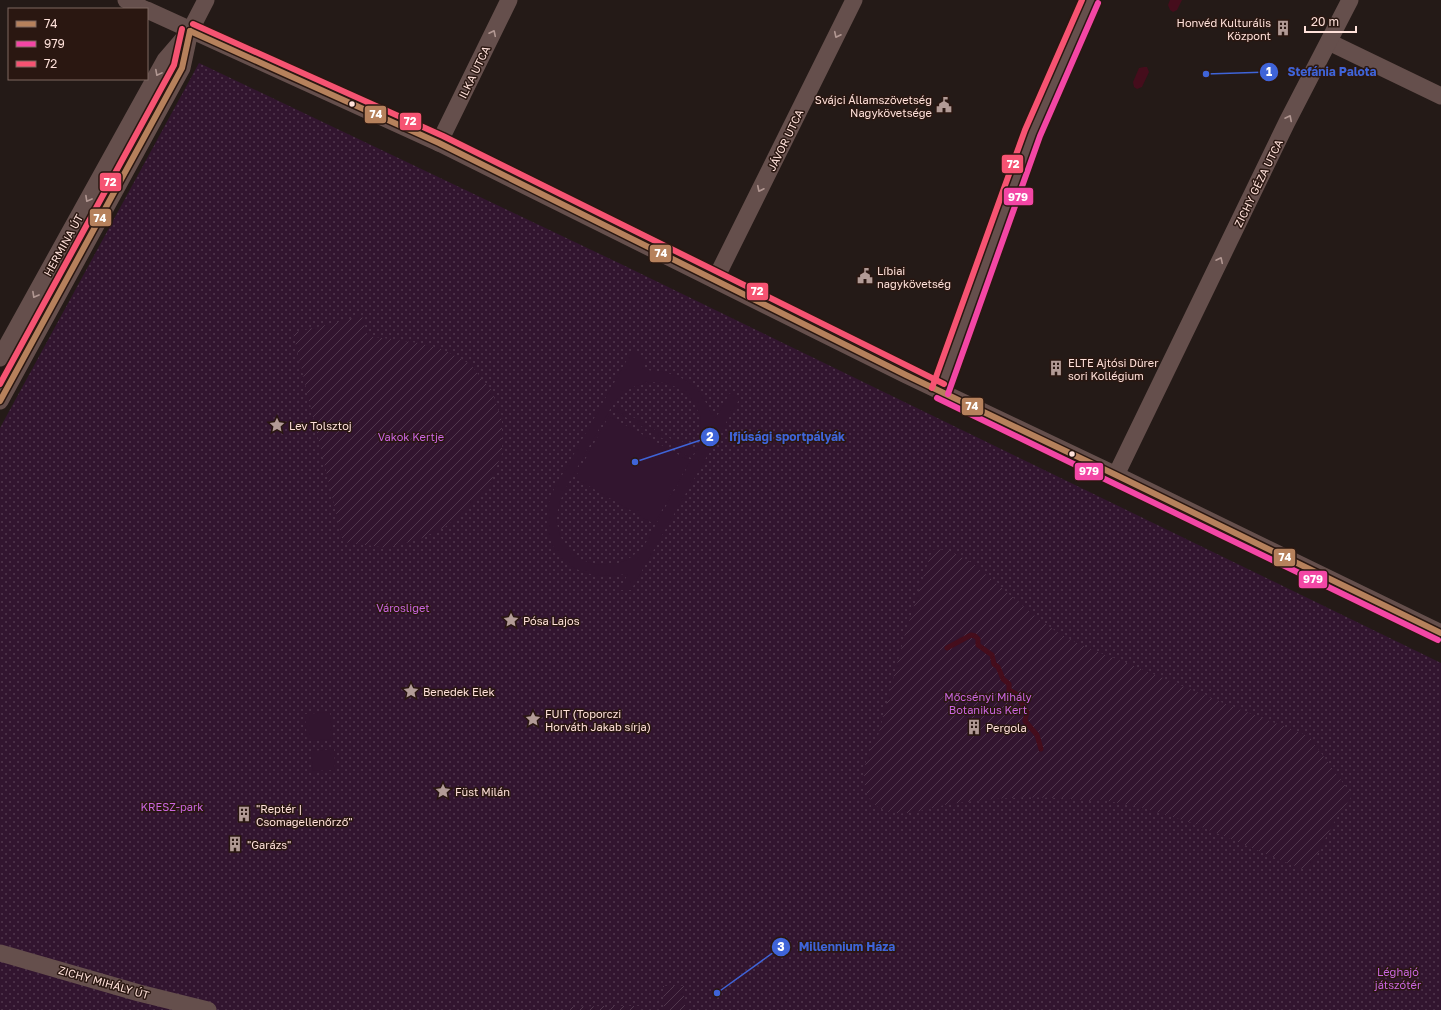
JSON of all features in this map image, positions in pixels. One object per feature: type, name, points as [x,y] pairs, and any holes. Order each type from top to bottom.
[{"type":"street","points":[[126,0],[142,8]]},
{"type":"street","name":"HERMINA ÚT","points":[[0,358],[164,60],[190,31],[206,0]]},
{"type":"street","name":"ILKA UTCA","points":[[439,143],[509,0]]},
{"type":"street","name":"JÁVOR UTCA","points":[[715,280],[854,0]]},
{"type":"street","points":[[940,391],[1033,133],[1091,0]]},
{"type":"street","name":"ZICHY GÉZA UTCA","points":[[1116,475],[1287,122],[1350,0]]},
{"type":"street","points":[[148,11],[439,143],[940,391],[1441,633]]},
{"type":"street","name":"HERMINA ÚT","points":[[0,401],[182,68],[190,31]]},
{"type":"street","points":[[1329,42],[1441,96]]},
{"type":"street","name":"ZICHY MIHÁLY ÚT","points":[[0,953],[139,993],[208,1010]]},
{"type":"green space","name":"Városliget","points":[[199,63],[625,266],[1441,663],[1441,1010],[0,1010],[0,428]]},
{"type":"green space","name":"Vakok Kertje","points":[[362,316],[367,336],[419,343],[444,350],[470,364],[492,391],[502,421],[502,453],[491,482],[474,504],[445,527],[420,539],[388,548],[343,542],[293,333]]},
{"type":"green space","points":[[632,351],[640,355],[646,361],[642,368],[674,375],[685,380],[697,389],[710,412],[716,418],[730,393],[740,398],[631,590],[619,590],[628,574],[607,576],[594,575],[580,570],[568,563],[558,554],[552,544],[548,531],[548,505],[553,491]],"holes":[[[650,382],[666,383],[676,387],[691,398],[700,415],[700,444],[643,548],[627,560],[618,563],[597,565],[582,560],[569,550],[560,536],[556,519],[560,501],[568,484],[617,399],[629,389],[639,385]]]},
{"type":"green space","points":[[615,407],[678,443],[680,440],[696,450],[691,458],[675,449],[676,446],[613,410]]},
{"type":"green space","points":[[609,416],[690,461],[654,524],[575,478]]},
{"type":"green space","name":"Mőcsényi Mihály Botanikus Kert","points":[[936,549],[950,551],[972,563],[1041,621],[1060,634],[1087,648],[1304,734],[1310,738],[1349,791],[1351,797],[1333,824],[1312,867],[1305,870],[1192,823],[1140,807],[1097,799],[1092,801],[1039,797],[1003,798],[950,804],[904,813],[890,812],[875,805],[870,799],[865,785],[864,777],[866,761],[871,747],[877,740],[905,634],[932,550]]},
{"type":"green space","points":[[330,712],[333,739],[307,741],[305,714]]},
{"type":"green space","points":[[334,749],[335,770],[313,771],[311,751]]},
{"type":"green space","points":[[663,986],[684,986],[684,1005],[689,1005],[689,1010],[664,1010]]},
{"type":"green space","points":[[605,1006],[605,1010],[565,1010],[571,1007]]},
{"type":"green space","points":[[611,1006],[639,1006],[639,1010],[611,1010]]},
{"type":"shaded area","points":[[1170,0],[1182,0],[1177,10],[1173,12],[1170,10],[1168,5]]},
{"type":"shaded area","points":[[1147,67],[1149,72],[1142,87],[1137,89],[1134,87],[1133,82],[1139,68]]},
{"type":"waterway","points":[[947,648],[971,635],[978,639],[978,645],[992,655],[994,664],[998,667],[1003,679],[1009,684],[1009,690],[1016,694],[1027,712],[1025,721],[1037,735],[1041,749]]},
{"type":"transit line","name":"72","points":[[932,388],[1025,130],[1082,0]]},
{"type":"transit line","name":"979","points":[[948,394],[1040,136],[1098,3]]},
{"type":"transit line","name":"72","points":[[193,24],[443,136],[944,384]]},
{"type":"transit line","name":"72","points":[[0,384],[174,65],[182,29]]},
{"type":"transit line","name":"74","points":[[190,31],[439,143],[906,375],[1441,633]]},
{"type":"transit line","name":"74","points":[[0,401],[182,68],[190,31]]},
{"type":"transit line","name":"979","points":[[937,398],[1438,640]]},
{"type":"place","name":"Honvéd Kulturális Központ","points":[[1283,28]]},
{"type":"place","name":"Stefánia Palota","points":[[1206,74]]},
{"type":"place","name":"Svájci Államszövetség Nagykövetsége","points":[[944,105]]},
{"type":"place","name":"Líbiai nagykövetség","points":[[865,276]]},
{"type":"place","name":"ELTE Ajtósi Dürer sori Kollégium","points":[[1056,368]]},
{"type":"place","name":"Lev Tolsztoj","points":[[277,425]]},
{"type":"place","name":"Ifjúsági sportpályák","points":[[635,462]]},
{"type":"place","name":"Pósa Lajos","points":[[511,620]]},
{"type":"place","name":"Benedek Elek","points":[[411,691]]},
{"type":"place","name":"FUIT (Toporczi Horváth Jakab sírja)","points":[[533,719]]},
{"type":"place","name":"Pergola","points":[[974,727]]},
{"type":"place","name":"Füst Milán","points":[[443,791]]},
{"type":"place","name":"\"Reptér | Csomagellenőrző\"","points":[[244,814]]},
{"type":"place","name":"\"Garázs\"","points":[[235,844]]},
{"type":"place","name":"Millennium Háza","points":[[717,993]]},
{"type":"park label","name":"KRESZ-park","points":[[172,806]]},
{"type":"park label","name":"Léghajó játszótér","points":[[1398,977]]}]
